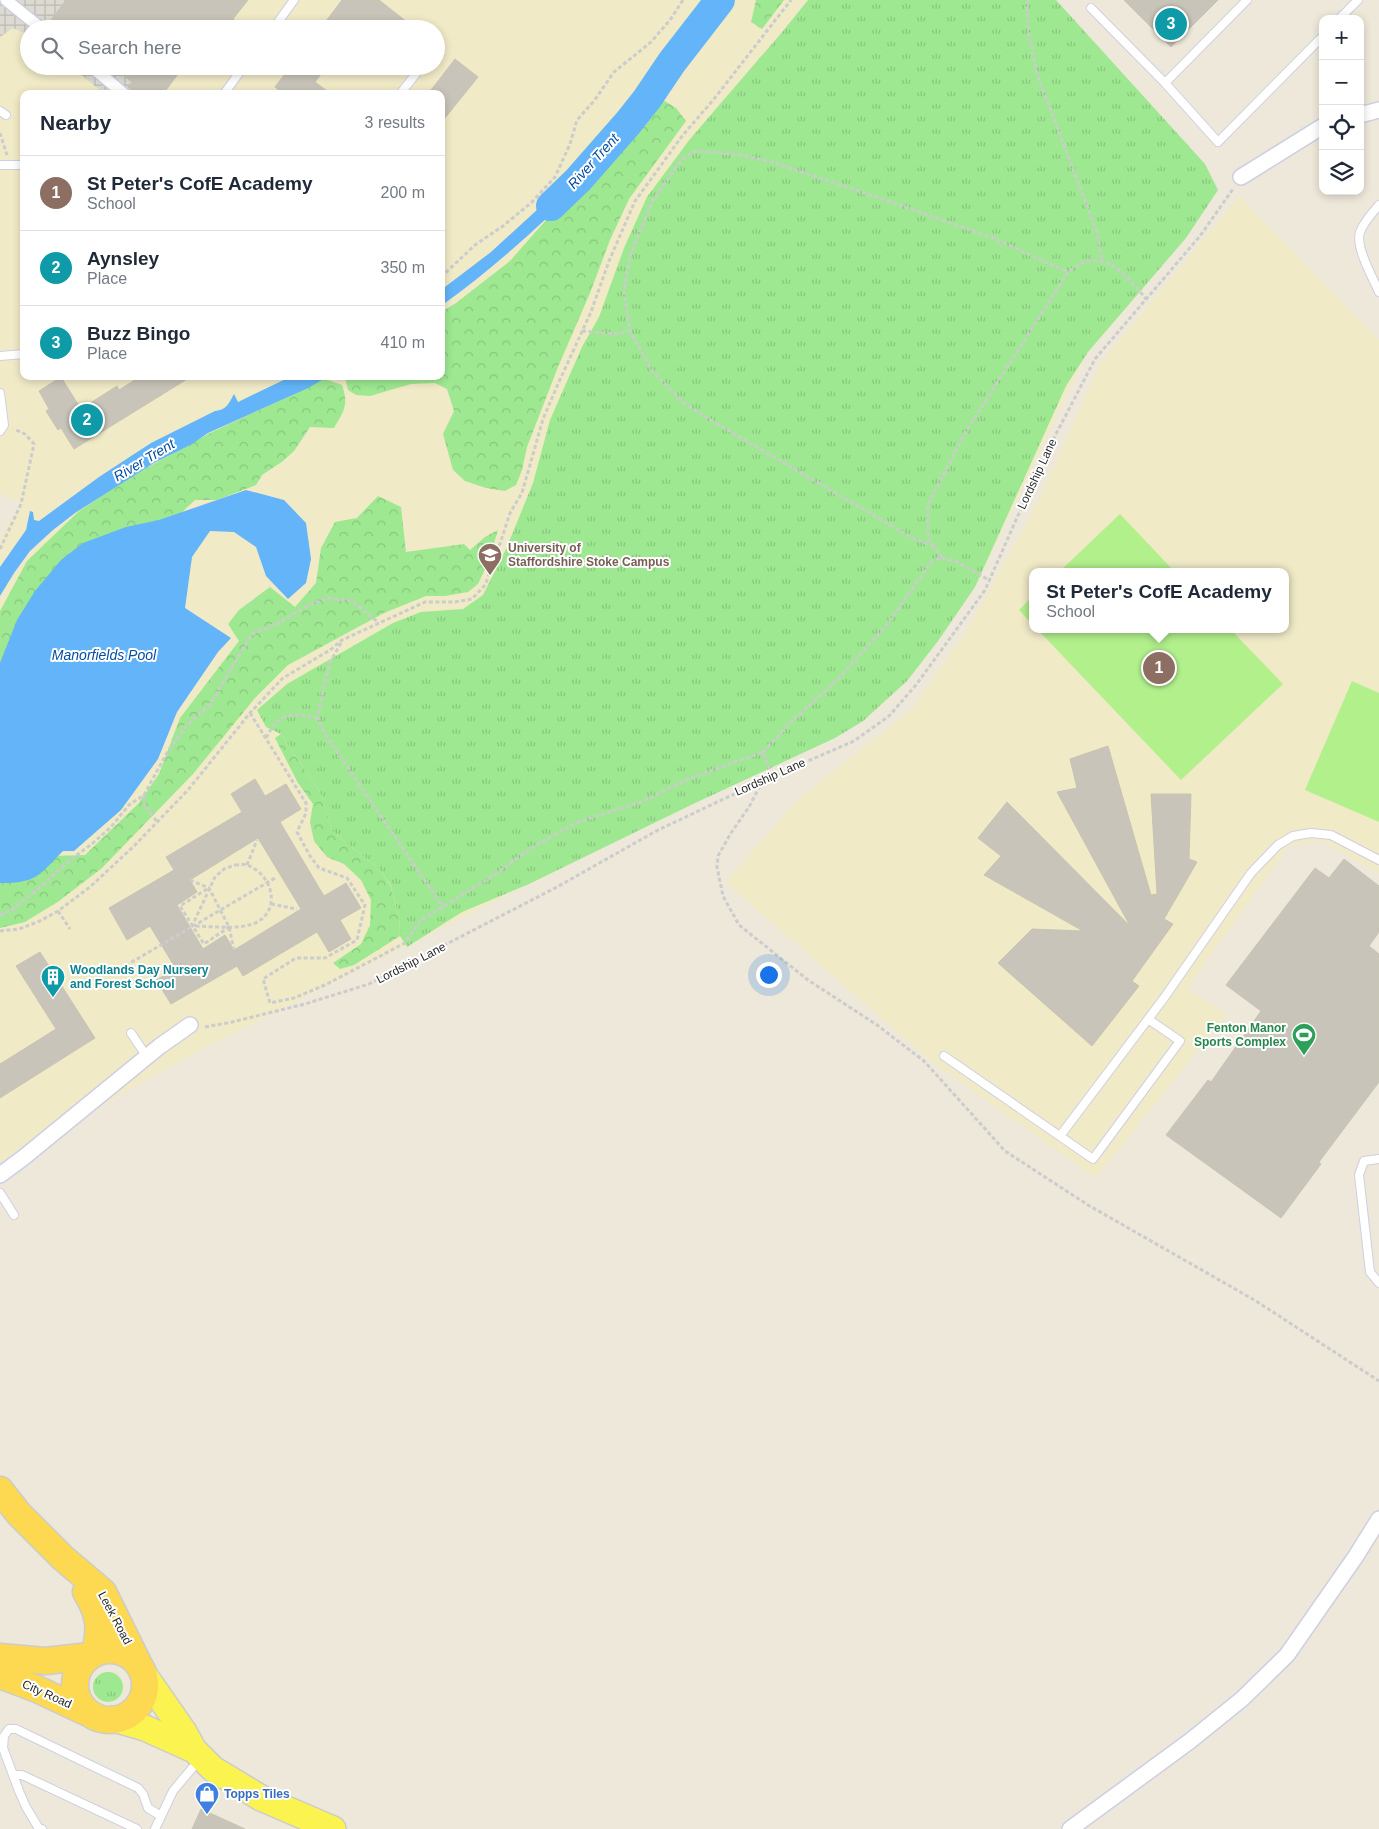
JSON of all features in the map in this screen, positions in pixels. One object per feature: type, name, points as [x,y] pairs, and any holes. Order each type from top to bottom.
[{"type":"highway","name":"Leek Road","points":[[0,1490],[19,1514],[64,1558],[103,1592],[140,1668]]},
{"type":"highway","name":"Leek Road","points":[[64,1558],[91,1600],[97,1617],[100,1633],[92,1655]]},
{"type":"highway","points":[[106,1650],[120,1651],[129,1655],[140,1668],[145,1689],[140,1703],[130,1713],[104,1717],[82,1706],[75,1688],[78,1670],[92,1655],[106,1650]]},
{"type":"highway","name":"City Road","points":[[0,1657],[45,1661],[92,1655]]},
{"type":"highway","name":"City Road","points":[[0,1675],[104,1717]]},
{"type":"main road","name":"City Road","points":[[140,1668],[198,1754],[213,1769],[261,1798],[333,1829]]},
{"type":"main road","name":"City Road","points":[[104,1717],[145,1728],[198,1754]]},
{"type":"street","points":[[6,0],[31,20]]},
{"type":"street","points":[[102,75],[119,90]]},
{"type":"street","points":[[1364,114],[1379,110]]},
{"type":"street","points":[[1241,177],[1319,128]]},
{"type":"street","points":[[0,1174],[23,1158],[190,1025]]},
{"type":"street","points":[[1070,1829],[1190,1741],[1242,1699],[1287,1655],[1356,1556],[1379,1518]]},
{"type":"lane","points":[[280,20],[294,0]]},
{"type":"lane","points":[[1165,83],[1247,0]]},
{"type":"lane","points":[[1343,15],[1358,0]]},
{"type":"lane","points":[[1091,8],[1165,83],[1218,142],[1319,40]]},
{"type":"lane","points":[[227,90],[238,75]]},
{"type":"lane","points":[[403,90],[415,75]]},
{"type":"lane","points":[[0,165],[20,165]]},
{"type":"lane","points":[[1379,206],[1370,215],[1360,233],[1360,246],[1379,292]]},
{"type":"lane","points":[[0,356],[20,354]]},
{"type":"lane","points":[[0,393],[2,428]]},
{"type":"lane","points":[[1060,1136],[1148,1019],[1251,873],[1278,845],[1293,836],[1311,833],[1331,835],[1379,860]]},
{"type":"lane","points":[[944,1056],[1093,1159],[1180,1042],[1148,1019]]},
{"type":"lane","points":[[131,1033],[148,1057]]},
{"type":"lane","points":[[1379,1159],[1364,1161],[1359,1175],[1370,1272],[1379,1283]]},
{"type":"lane","points":[[0,1193],[14,1215]]},
{"type":"lane","points":[[42,1829],[38,1827],[26,1807],[3,1748],[4,1736],[9,1729],[16,1729],[138,1788],[143,1794],[148,1808],[161,1816]]},
{"type":"lane","points":[[155,1829],[173,1791],[198,1754]]},
{"type":"lane","points":[[13,1775],[22,1775],[137,1829]]},
{"type":"path","points":[[445,273],[475,246],[532,202],[555,176],[570,144],[577,120],[594,101],[614,72],[651,42],[670,20],[683,0]]},
{"type":"path","points":[[0,931],[19,929],[40,921],[58,911],[90,887],[188,790],[250,713],[283,678],[330,650],[342,640],[425,602],[455,602],[472,599],[485,585],[510,513],[522,493],[544,420],[558,384],[591,312],[609,261],[635,201],[683,134],[714,99],[791,0]]},
{"type":"path","points":[[1028,0],[1029,36],[1038,77],[1098,232],[1102,261]]},
{"type":"path","points":[[0,134],[10,165]]},
{"type":"path","points":[[934,546],[914,539],[683,402],[653,372],[630,331],[624,291],[630,256],[652,202],[682,159],[696,151],[742,155],[775,163],[993,238],[1068,272]]},
{"type":"path","name":"Lordship Lane","points":[[190,1025],[199,1027],[246,1019],[305,1004],[369,984],[558,887],[658,830],[772,776],[854,741],[889,716],[916,685],[985,590],[1043,459],[1095,359],[1200,236],[1241,177]]},
{"type":"path","points":[[942,558],[928,538],[928,505],[965,433],[1068,272],[1086,262],[1102,261],[1121,272],[1146,299]]},
{"type":"path","points":[[582,331],[615,334],[630,331]]},
{"type":"path","points":[[0,549],[21,504],[34,444],[25,434],[2,428]]},
{"type":"path","points":[[250,713],[306,803],[306,813],[297,832],[310,856],[319,868],[347,878],[365,905],[357,940],[325,958],[296,958],[263,979],[270,1002],[294,998],[405,943],[420,921],[494,875],[534,847],[576,823],[641,802],[688,779],[763,752],[792,721],[838,680],[885,627],[932,561],[942,558],[957,562],[990,580]]},
{"type":"path","points":[[0,915],[12,910],[93,843],[111,827],[129,805],[144,795],[168,751],[185,727],[210,704],[252,634],[278,623],[311,604],[328,598],[352,601],[379,623]]},
{"type":"path","points":[[342,640],[330,664],[317,718],[326,736],[443,907]]},
{"type":"path","points":[[266,738],[273,724],[283,718],[299,714],[317,718]]},
{"type":"path","points":[[763,752],[772,776]]},
{"type":"path","points":[[144,795],[144,803],[157,822]]},
{"type":"path","points":[[247,865],[258,840]]},
{"type":"path","points":[[235,865],[247,865],[260,873],[268,882],[272,893],[271,904],[265,915],[258,921],[246,926],[192,926],[215,877],[224,869],[235,865]]},
{"type":"path","points":[[120,969],[275,878]]},
{"type":"path","points":[[190,880],[209,888],[229,927],[234,950]]},
{"type":"path","points":[[209,888],[180,906],[204,944],[229,927]]},
{"type":"path","points":[[271,904],[296,909]]},
{"type":"path","points":[[58,911],[70,929]]},
{"type":"shaded area","name":"University of Staffordshire Stoke Campus","points":[[0,0],[1055,0],[1218,190],[1158,271],[1088,352],[975,587],[907,681],[863,721],[529,884],[193,1054],[0,1162],[0,538],[21,504],[0,493]]},
{"type":"shaded area","points":[[0,0],[66,0],[51,20],[20,20],[20,31],[13,28],[0,37]]},
{"type":"shaded area","points":[[81,75],[123,75],[132,82],[128,87],[132,90],[100,90]]},
{"type":"shaded area","points":[[1239,196],[1379,340],[1379,873],[1320,841],[1289,846],[1187,988],[1227,1014],[1096,1178],[931,1061],[725,882],[798,799],[912,709],[968,628],[1039,500],[1100,364]]},
{"type":"green space","points":[[756,0],[784,0],[762,29],[751,22]]},
{"type":"green space","points":[[808,0],[1056,0],[1205,164],[1218,190],[1186,238],[1088,352],[1066,386],[975,587],[938,641],[907,681],[863,721],[835,738],[693,804],[529,884],[462,912],[407,947],[400,936],[399,918],[391,886],[380,870],[332,831],[321,794],[281,734],[266,727],[257,710],[287,684],[393,623],[421,612],[463,609],[483,595],[507,547],[533,483],[550,420],[582,347],[599,317],[624,248],[647,197],[690,139]]},
{"type":"green space","points":[[663,100],[676,108],[686,121],[629,199],[610,240],[590,293],[558,367],[527,447],[522,470],[516,485],[505,491],[486,488],[465,481],[453,470],[443,434],[454,411],[447,389],[435,383],[411,384],[370,396],[356,395],[348,390],[346,380],[445,380],[445,310],[510,261],[612,145],[647,111]]},
{"type":"green space","points":[[318,380],[328,380],[342,385],[345,403],[334,428],[310,427],[294,451],[262,475],[256,485],[217,500],[195,500],[179,515],[0,723],[0,611],[27,561],[78,512],[130,477],[210,433],[283,399]]},
{"type":"green space","points":[[378,496],[401,507],[406,552],[464,544],[470,550],[485,537],[498,530],[488,563],[478,584],[468,592],[445,596],[426,596],[384,613],[288,665],[255,698],[193,774],[102,868],[59,901],[25,922],[0,928],[0,850],[14,857],[85,855],[138,804],[159,774],[180,718],[239,641],[228,624],[239,610],[270,587],[295,607],[316,583],[321,548],[335,522],[357,518]]},
{"type":"green space","points":[[1120,514],[1171,568],[1063,568]]},
{"type":"green space","points":[[1029,600],[1029,621],[1019,610]]},
{"type":"green space","points":[[1041,633],[1234,633],[1283,684],[1181,780]]},
{"type":"green space","points":[[1352,681],[1379,693],[1379,822],[1305,790]]},
{"type":"green space","points":[[281,734],[321,794],[332,831],[380,870],[391,887],[399,918],[400,936],[354,965],[340,969],[333,963],[361,944],[370,925],[371,900],[361,880],[344,864],[327,857],[314,841],[310,822],[313,804],[298,783],[275,738]]},
{"type":"green space","points":[[108,1672],[114,1673],[122,1681],[122,1693],[114,1701],[108,1702],[102,1701],[94,1693],[93,1687],[94,1681],[102,1673]]},
{"type":"water","points":[[576,174],[585,182],[533,231],[445,303],[445,287],[491,252]]},
{"type":"water","points":[[284,380],[322,380],[208,433],[192,444],[154,463],[75,513],[30,551],[0,596],[0,567],[26,530],[30,511],[33,512],[34,520],[39,521],[99,477],[151,443],[215,411],[225,408],[234,394],[238,402]]},
{"type":"water","name":"Manorfields Pool","points":[[246,490],[284,500],[306,523],[311,559],[306,583],[288,599],[266,576],[256,547],[234,532],[210,531],[192,557],[185,608],[231,638],[218,652],[177,712],[158,759],[121,810],[74,851],[63,851],[48,867],[36,876],[22,882],[0,883],[0,663],[17,620],[35,591],[61,560],[83,543],[126,527],[159,520]]},
{"type":"building","points":[[66,0],[248,0],[233,19],[234,20],[51,20]]},
{"type":"building","points":[[342,0],[379,0],[405,20],[327,20]]},
{"type":"building","points":[[1124,0],[1218,0],[1171,47]]},
{"type":"building","points":[[455,59],[478,77],[445,118],[445,90],[431,90],[443,75],[445,75],[445,72]]},
{"type":"building","points":[[123,75],[177,75],[166,90],[132,90],[128,87],[132,82]]},
{"type":"building","points":[[284,75],[320,75],[315,82],[326,90],[278,90],[275,87]]},
{"type":"building","points":[[56,380],[63,380],[81,409],[117,386],[119,390],[135,380],[186,380],[74,449],[61,428],[58,430],[46,411],[49,409],[39,391]]},
{"type":"building","points":[[1108,746],[1151,895],[1157,894],[1151,794],[1191,794],[1189,859],[1197,862],[1164,919],[1173,924],[1132,981],[1139,986],[1092,1046],[998,963],[1032,929],[1083,931],[984,875],[1001,856],[978,838],[1007,802],[1130,926],[1057,792],[1077,788],[1070,759]]},
{"type":"building","points":[[255,779],[265,796],[286,784],[301,809],[280,822],[324,896],[346,883],[361,908],[340,920],[351,939],[329,952],[317,932],[243,976],[237,966],[171,1004],[156,980],[176,969],[150,926],[127,940],[109,908],[174,870],[166,857],[242,812],[231,794]],"holes":[[[258,838],[301,909],[234,950],[225,935],[203,949],[177,905],[197,892],[190,880]]]},
{"type":"building","name":"Fenton Manor Sports Complex","points":[[1344,859],[1379,886],[1379,932],[1369,946],[1379,954],[1379,1082],[1319,1162],[1321,1164],[1281,1218],[1166,1135],[1208,1080],[1211,1082],[1261,1011],[1226,985],[1315,868],[1329,878]]},
{"type":"building","name":"Woodlands Day Nursery and Forest School","points":[[40,952],[95,1038],[0,1098],[0,1064],[56,1029],[16,966]]},
{"type":"building","name":"Topps Tiles","points":[[201,1809],[245,1829],[192,1829]]},
{"type":"waterway","name":"River Trent","points":[[551,206],[578,180],[628,123],[720,0]]},
{"type":"place","name":"Buzz Bingo","points":[[1171,24]]},
{"type":"place","name":"Aynsley","points":[[87,420]]},
{"type":"place","name":"University of Staffordshire Stoke Campus","points":[[490,576]]},
{"type":"place","name":"St Peter's CofE Academy","points":[[1159,668]]},
{"type":"place","name":"Woodlands Day Nursery and Forest School","points":[[53,998]]},
{"type":"place","name":"Fenton Manor Sports Complex","points":[[1304,1056]]},
{"type":"place","name":"Topps Tiles","points":[[207,1815]]}]
